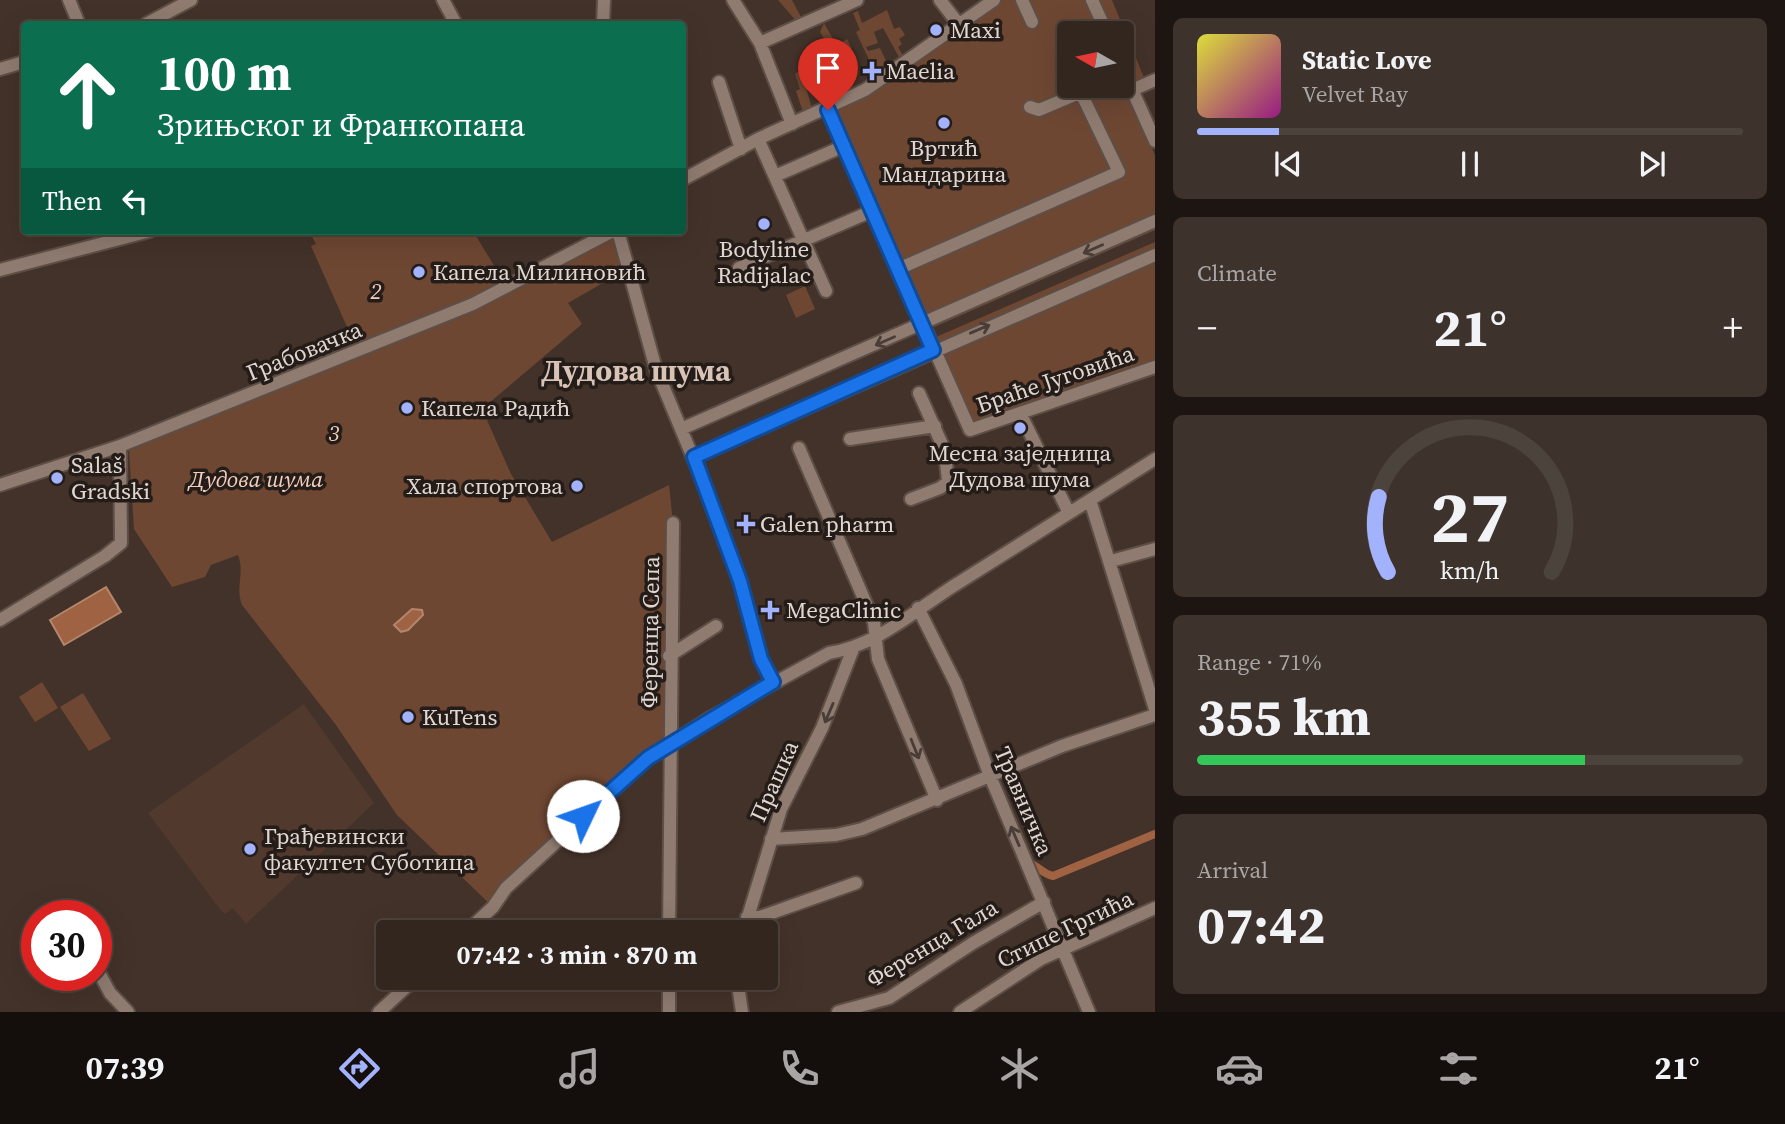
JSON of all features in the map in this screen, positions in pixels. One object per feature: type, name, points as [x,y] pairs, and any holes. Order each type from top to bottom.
[{"type":"street","points":[[69,0],[78,21]]},
{"type":"street","points":[[152,21],[191,0]]},
{"type":"street","points":[[443,0],[454,21]]},
{"type":"street","points":[[603,21],[604,0]]},
{"type":"street","points":[[733,0],[761,43],[792,124]]},
{"type":"street","points":[[761,43],[857,0]]},
{"type":"street","points":[[940,0],[960,26]]},
{"type":"street","points":[[686,178],[758,139],[828,110],[865,90],[995,0]]},
{"type":"street","points":[[1022,0],[1032,22]]},
{"type":"street","points":[[1092,0],[1102,21]]},
{"type":"street","points":[[0,69],[21,63]]},
{"type":"street","points":[[1134,89],[1155,80]]},
{"type":"street","points":[[719,82],[741,149]]},
{"type":"street","points":[[1134,94],[1155,141]]},
{"type":"street","points":[[1030,107],[1039,110],[1069,98]]},
{"type":"street","points":[[898,269],[1119,172],[1084,98]]},
{"type":"street","points":[[828,110],[933,350]]},
{"type":"street","points":[[758,139],[826,290]]},
{"type":"street","points":[[775,176],[844,146]]},
{"type":"street","points":[[739,268],[872,211]]},
{"type":"street","points":[[681,429],[1155,221]]},
{"type":"street","points":[[0,270],[135,235]]},
{"type":"street","name":"Грабовачка","points":[[0,485],[120,446],[473,304],[607,235]]},
{"type":"street","points":[[616,235],[656,369],[694,457],[740,581],[761,659],[773,682]]},
{"type":"street","points":[[694,457],[1155,255]]},
{"type":"street","name":"Браће Југовића","points":[[933,350],[970,430],[1021,415],[1155,367]]},
{"type":"street","points":[[911,499],[940,488],[948,482],[945,451],[919,393]]},
{"type":"street","points":[[1021,415],[1069,513]]},
{"type":"street","points":[[850,439],[935,426]]},
{"type":"street","points":[[0,620],[105,556],[121,543],[120,446]]},
{"type":"street","points":[[799,449],[874,622],[878,659],[937,800]]},
{"type":"street","points":[[478,920],[573,825],[648,758],[670,743],[773,682],[829,653],[853,649],[876,639],[918,608],[1155,459]]},
{"type":"street","points":[[1090,500],[1155,709]]},
{"type":"street","name":"Ференца Сепа","points":[[669,920],[673,523]]},
{"type":"street","points":[[1111,561],[1155,549]]},
{"type":"street","name":"Травничка","points":[[918,608],[956,684],[990,776],[1089,1012]]},
{"type":"street","points":[[670,656],[716,626]]},
{"type":"street","name":"Прашка","points":[[746,920],[781,809],[831,707],[853,649]]},
{"type":"street","points":[[771,839],[836,835],[862,829],[1062,746],[1155,715]]},
{"type":"street","points":[[747,917],[760,917],[856,883]]},
{"type":"street","name":"Ференца Гала","points":[[838,1012],[889,999],[973,943],[1044,902]]},
{"type":"street","name":"Стипе Гргића","points":[[960,1012],[1019,971],[1063,948],[1155,908]]},
{"type":"street","points":[[379,1012],[403,990]]},
{"type":"street","points":[[669,990],[669,1012]]},
{"type":"street","points":[[738,990],[741,1012]]},
{"type":"street","points":[[109,991],[128,1012]]},
{"type":"shaded area","points":[[106,587],[121,612],[64,645],[50,620]]},
{"type":"shaded area","points":[[412,609],[422,610],[423,615],[408,630],[401,632],[394,625]]},
{"type":"shaded area","name":"Грађевински факултет Суботица","points":[[304,704],[374,803],[246,924],[233,908],[225,914],[219,908],[148,813]]},
{"type":"green space","points":[[778,0],[792,0],[803,21],[798,23]]},
{"type":"green space","points":[[998,0],[1085,0],[1095,21],[1057,21],[1057,98],[1130,98],[1155,155],[1155,215],[928,315],[928,320],[830,110]]},
{"type":"green space","points":[[1097,0],[1112,0],[1121,21],[1107,21]]},
{"type":"green space","points":[[887,10],[894,29],[900,27],[905,35],[899,39],[902,44],[898,47],[903,56],[900,59],[883,28],[874,32],[878,43],[866,47],[868,51],[880,48],[889,67],[879,71],[876,65],[872,66],[856,32],[860,30],[853,13],[858,11],[862,23]]},
{"type":"green space","points":[[824,23],[837,46],[847,39],[852,49],[840,53],[837,47],[821,52],[818,46],[826,42],[820,32]]},
{"type":"green space","points":[[1134,53],[1145,80],[1134,81]]},
{"type":"green space","points":[[832,55],[845,86],[835,84],[830,74],[823,76],[829,98],[821,81],[813,84],[810,75],[818,71],[814,63]]},
{"type":"green space","points":[[801,69],[812,109],[803,112],[796,91],[800,89],[795,74]]},
{"type":"green space","points":[[1155,223],[1155,230],[932,328],[930,323]]},
{"type":"green space","name":"2","points":[[311,235],[475,235],[504,282],[469,300],[356,347],[311,246],[316,244]]},
{"type":"green space","name":"3","points":[[615,235],[629,268],[568,303],[582,324],[482,409],[511,474],[552,542],[669,485],[673,523],[670,743],[493,907],[397,815],[336,725],[242,605],[238,555],[211,565],[205,577],[172,587],[134,529],[129,451]]},
{"type":"green space","points":[[1155,242],[1155,251],[939,344],[936,337]]},
{"type":"green space","points":[[1155,261],[1155,365],[1052,401],[1049,396],[990,415],[989,421],[970,428],[951,385],[941,348]]},
{"type":"green space","points":[[805,286],[815,309],[796,318],[786,295]]},
{"type":"green space","points":[[42,682],[58,708],[35,722],[19,697]]},
{"type":"green space","points":[[83,693],[111,739],[89,751],[60,707]]},
{"type":"waterway","points":[[1027,862],[1053,876],[1155,834]]},
{"type":"place","name":"Maxi","points":[[936,30]]},
{"type":"place","name":"Maelia","points":[[872,71]]},
{"type":"place","name":"Вртић Мандарина","points":[[944,123]]},
{"type":"place","name":"Bodyline Radijalac","points":[[764,224]]},
{"type":"place","name":"Капела Милиновић","points":[[419,272]]},
{"type":"place","name":"Капела Радић","points":[[407,408]]},
{"type":"place","name":"Месна заједница Дудова шума","points":[[1020,428]]},
{"type":"place","name":"Salaš Gradski","points":[[57,478]]},
{"type":"place","name":"Хала спортова","points":[[577,486]]},
{"type":"place","name":"Galen pharm","points":[[746,524]]},
{"type":"place","name":"MegaClinic","points":[[770,610]]},
{"type":"place","name":"KuTens","points":[[408,717]]},
{"type":"place","name":"Грађевински факултет Суботица","points":[[250,849]]},
{"type":"district","name":"Дудова шума","points":[[636,371]]},
{"type":"route","points":[[583,816],[648,758],[773,682],[761,659],[740,581],[694,457],[933,350],[828,110]]}]
